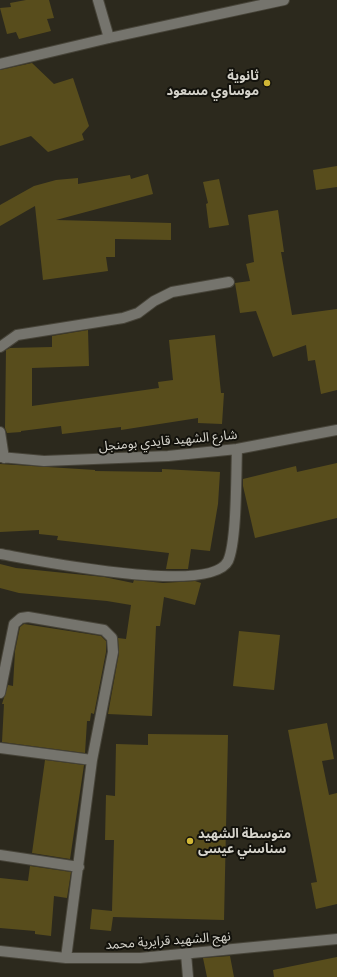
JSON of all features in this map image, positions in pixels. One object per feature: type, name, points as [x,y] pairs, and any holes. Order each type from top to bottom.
[{"type":"street","points":[[98,0],[109,38]]},
{"type":"street","points":[[0,64],[109,38],[284,0]]},
{"type":"street","points":[[0,347],[17,335],[123,318],[138,313],[172,292],[229,282]]},
{"type":"street","name":"شارع الشهيد قايدي بومنجل","points":[[2,458],[44,461],[112,459],[237,449],[337,430]]},
{"type":"street","points":[[0,432],[2,458]]},
{"type":"street","points":[[0,554],[116,573],[176,576],[216,571],[224,565],[230,554],[233,529],[237,449]]},
{"type":"street","points":[[0,693],[14,624],[21,618],[28,617],[104,630],[112,638],[113,652],[92,760],[66,958]]},
{"type":"street","points":[[0,748],[92,760]]},
{"type":"street","points":[[0,855],[79,867]]},
{"type":"street","name":"نهج الشهيد قرايرية محمد","points":[[0,951],[66,958],[140,958],[337,939]]},
{"type":"street","points":[[186,954],[188,977]]},
{"type":"building","points":[[26,0],[49,0],[54,18],[47,19],[51,31],[19,39],[16,32],[7,34],[0,8],[11,7],[10,3]]},
{"type":"building","points":[[32,63],[54,84],[73,78],[89,126],[82,134],[84,140],[48,152],[31,136],[0,146],[0,70]]},
{"type":"building","points":[[337,166],[337,187],[316,190],[313,170]]},
{"type":"building","points":[[148,174],[153,194],[56,220],[171,223],[171,240],[115,239],[115,257],[106,257],[108,271],[43,280],[35,206],[0,226],[0,205],[34,186],[56,180],[78,178],[78,184],[130,175],[131,179]]},
{"type":"building","points":[[219,179],[229,225],[209,228],[206,204],[208,203],[203,182]]},
{"type":"building","points":[[278,210],[284,252],[281,252],[292,315],[337,309],[337,390],[321,394],[315,360],[308,361],[306,345],[273,357],[256,311],[240,313],[235,283],[250,281],[246,264],[254,262],[248,215]]},
{"type":"building","points":[[88,330],[89,366],[32,368],[32,406],[159,388],[158,382],[173,380],[169,340],[215,335],[221,393],[224,393],[222,424],[198,423],[198,418],[121,430],[121,427],[62,434],[61,426],[7,433],[5,428],[6,350],[10,348],[52,347],[52,336]]},
{"type":"building","points":[[337,463],[337,518],[255,538],[243,486],[243,479],[296,466],[297,472]]},
{"type":"building","points":[[0,464],[95,471],[162,472],[162,469],[220,472],[218,504],[210,551],[191,549],[188,569],[166,569],[169,553],[57,540],[58,536],[39,534],[39,530],[0,532]]},
{"type":"building","points":[[0,564],[16,568],[104,577],[133,583],[134,580],[163,583],[195,581],[201,583],[195,605],[164,597],[160,626],[156,626],[152,716],[108,714],[119,653],[118,638],[126,639],[131,605],[107,601],[19,593],[0,588]]},
{"type":"building","points":[[24,624],[101,636],[106,641],[106,652],[94,714],[91,713],[90,721],[87,721],[85,753],[2,742],[4,704],[2,704],[8,685],[13,686],[15,651],[20,627]]},
{"type":"building","points":[[239,631],[280,635],[274,690],[233,686]]},
{"type":"building","points":[[327,723],[334,759],[322,761],[329,795],[337,793],[337,904],[316,909],[311,883],[317,882],[288,730]]},
{"type":"building","points":[[148,734],[228,735],[224,920],[113,917],[111,931],[90,929],[92,909],[112,911],[114,840],[105,840],[106,795],[115,796],[116,744],[148,745]]},
{"type":"building","points":[[45,760],[84,765],[70,859],[32,853]]},
{"type":"building","points":[[30,866],[71,872],[67,898],[54,896],[51,936],[35,934],[35,931],[0,928],[0,878],[28,881]]},
{"type":"building","points":[[230,956],[234,977],[207,977],[203,958]]},
{"type":"building","points":[[337,957],[337,977],[274,977],[273,970]]},
{"type":"place","name":"ثانوية موساوي مسعود","points":[[267,83]]},
{"type":"place","name":"متوسطة الشهيد سناسني عيسى","points":[[190,841]]}]
